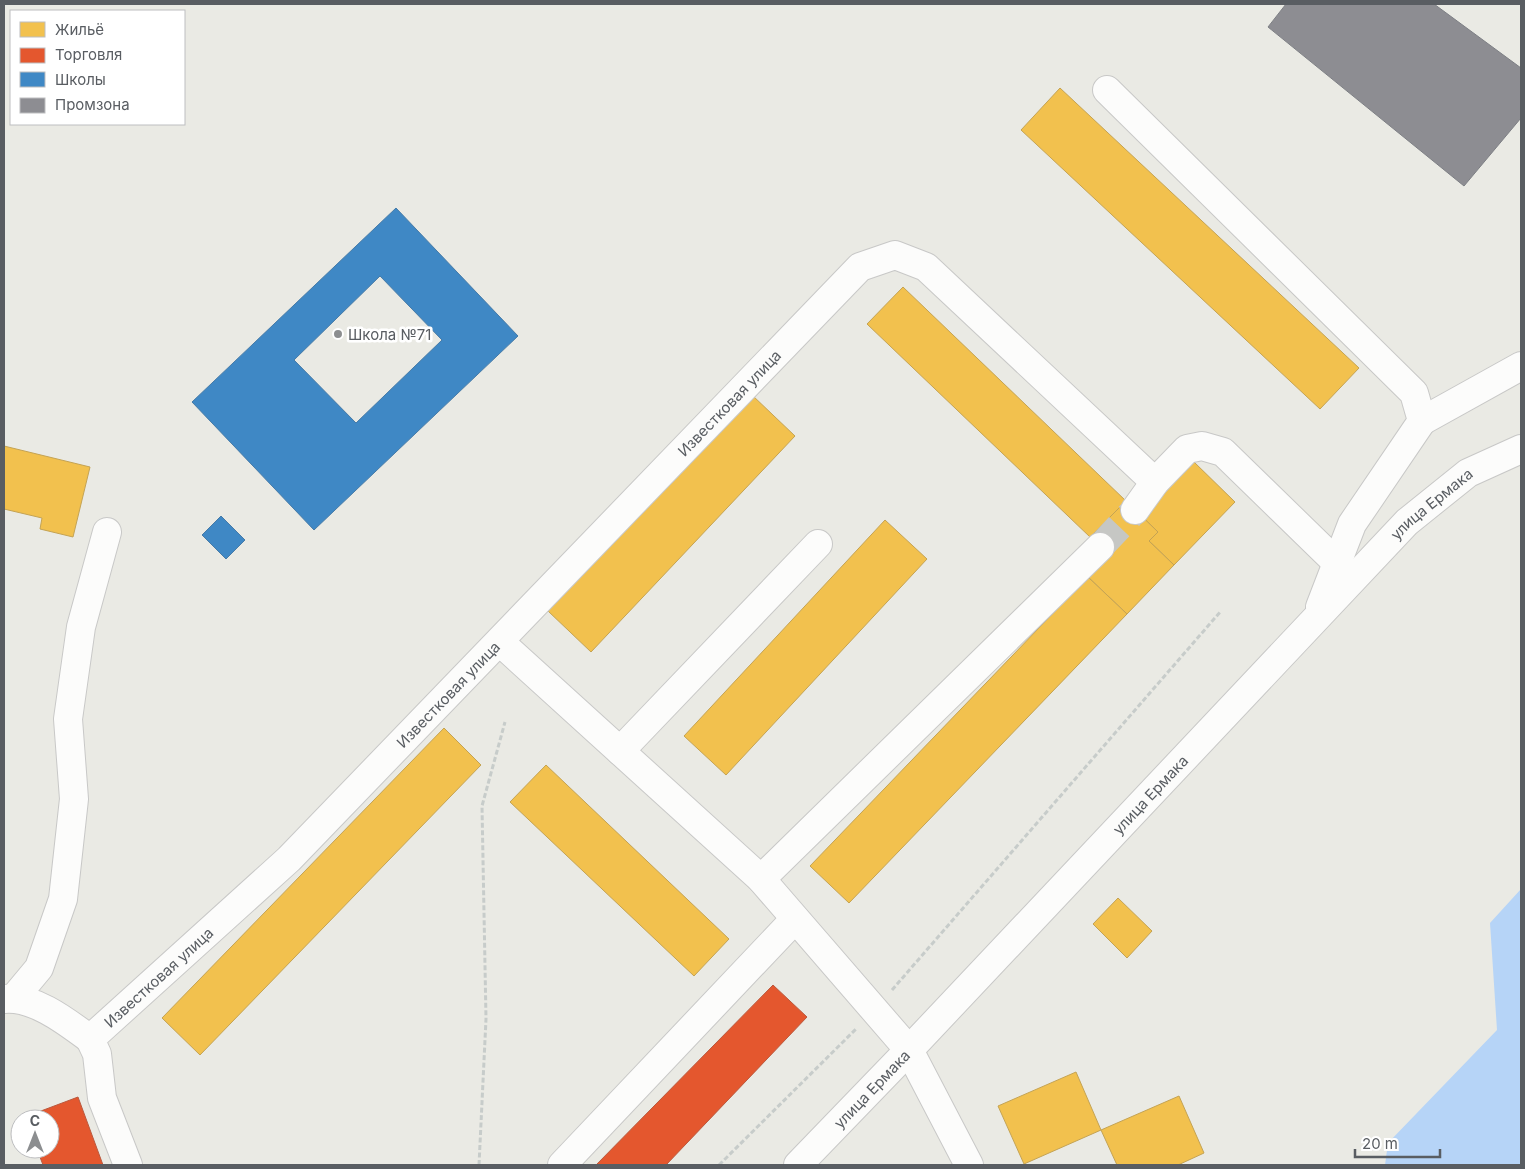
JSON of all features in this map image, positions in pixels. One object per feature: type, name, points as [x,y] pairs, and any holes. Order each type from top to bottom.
[{"type":"street","points":[[1107,90],[1414,393],[1422,421]]},
{"type":"street","name":"Известковая улица","points":[[9,999],[54,1013],[90,1039],[289,858],[500,642],[860,267],[895,255],[926,267],[1155,482]]},
{"type":"street","points":[[1315,620],[1352,524],[1422,421],[1521,366]]},
{"type":"street","points":[[1135,510],[1155,482],[1187,449],[1202,446],[1223,452],[1337,563]]},
{"type":"street","name":"улица Ермака","points":[[798,1165],[909,1050],[1407,522],[1468,473],[1521,449]]},
{"type":"street","points":[[9,999],[39,968],[63,899],[74,799],[68,719],[81,627],[107,532]]},
{"type":"street","points":[[620,751],[818,544]]},
{"type":"street","points":[[761,879],[1100,547]]},
{"type":"street","points":[[500,642],[761,879],[909,1050],[969,1165]]},
{"type":"street","points":[[562,1165],[795,919]]},
{"type":"street","points":[[90,1039],[97,1054],[102,1098],[128,1165]]},
{"type":"path","points":[[719,1165],[875,1010],[1221,611]]},
{"type":"path","points":[[479,1165],[486,1019],[482,806],[505,722]]},
{"type":"water","points":[[1521,889],[1521,1165],[1385,1165],[1388,1143],[1497,1030],[1490,923]]},
{"type":"building: Жильё","points":[[1060,88],[1359,368],[1320,409],[1021,130]]},
{"type":"building: Жильё","points":[[903,287],[1126,501],[1090,537],[867,324]]},
{"type":"building: Жильё","points":[[752,395],[795,436],[591,652],[548,611]]},
{"type":"building: Жильё","points":[[4,446],[90,467],[73,537],[40,529],[42,518],[4,509]]},
{"type":"building: Жильё","points":[[1193,461],[1235,502],[1174,565],[1149,541],[1158,532],[1140,515]]},
{"type":"building: Жильё","points":[[1126,501],[1158,532],[1149,541],[1174,565],[1127,614],[1088,577],[1109,555],[1090,537]]},
{"type":"building: Жильё","points":[[885,520],[927,559],[726,775],[684,736]]},
{"type":"building: Жильё","points":[[1088,577],[1127,614],[849,903],[810,866]]},
{"type":"building: Жильё","points":[[444,728],[481,765],[200,1055],[162,1018]]},
{"type":"building: Жильё","points":[[546,765],[729,939],[694,976],[510,802]]},
{"type":"building: Жильё","points":[[1118,898],[1152,931],[1127,958],[1093,924]]},
{"type":"building: Жильё","points":[[1076,1072],[1101,1130],[1024,1164],[998,1106]]},
{"type":"building: Жильё","points":[[1179,1096],[1204,1153],[1178,1165],[1117,1165],[1101,1130]]},
{"type":"building: Торговля","points":[[773,985],[807,1017],[666,1165],[596,1165]]},
{"type":"building: Торговля","points":[[78,1097],[103,1165],[43,1165],[41,1159],[60,1159],[60,1109],[46,1109]]},
{"type":"building: Школы","points":[[396,208],[518,336],[314,530],[192,402]],"holes":[[[380,276],[442,340],[356,423],[294,360]]]},
{"type":"building: Школы","points":[[221,516],[245,540],[226,559],[202,535]]},
{"type":"building: Промзона","points":[[1286,4],[1434,4],[1521,68],[1521,118],[1464,186],[1268,27]]},
{"type":"tunnel","points":[[1100,547],[1135,510]]},
{"type":"place","name":"Школа №71","points":[[338,334]]}]
